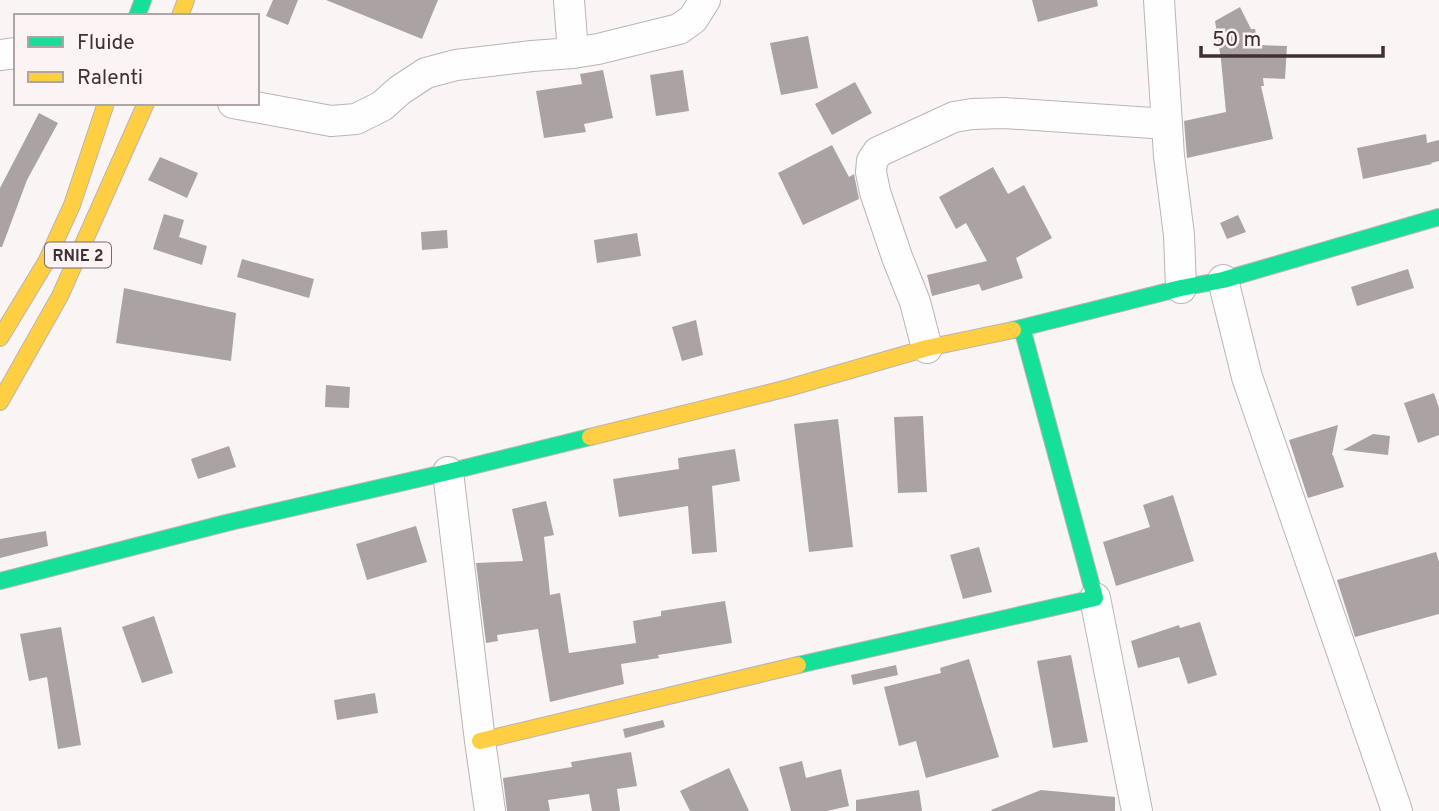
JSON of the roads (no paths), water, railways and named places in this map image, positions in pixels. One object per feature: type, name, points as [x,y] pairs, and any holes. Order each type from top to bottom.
[{"type":"main road","name":"RNIE 2","points":[[0,338],[46,262],[67,217],[105,105]]},
{"type":"main road","name":"RNIE 2","points":[[0,402],[60,296],[145,105]]},
{"type":"main road","points":[[0,581],[226,523],[448,472],[788,388],[926,348],[1223,280],[1439,217]]},
{"type":"main road","points":[[480,741],[1095,598],[1022,328]]},
{"type":"street","points":[[569,0],[573,53]]},
{"type":"street","points":[[244,105],[331,121],[356,119],[382,106],[426,73],[456,65],[598,49],[679,29],[693,19],[705,0]]},
{"type":"street","points":[[1159,0],[1181,288]]},
{"type":"street","points":[[926,348],[915,302],[875,192],[871,172],[872,161],[878,152],[954,117],[972,114],[1004,113],[1167,124]]},
{"type":"street","points":[[1223,280],[1247,377],[1397,811]]},
{"type":"street","points":[[448,472],[490,811]]},
{"type":"street","points":[[1095,598],[1137,811]]}]
